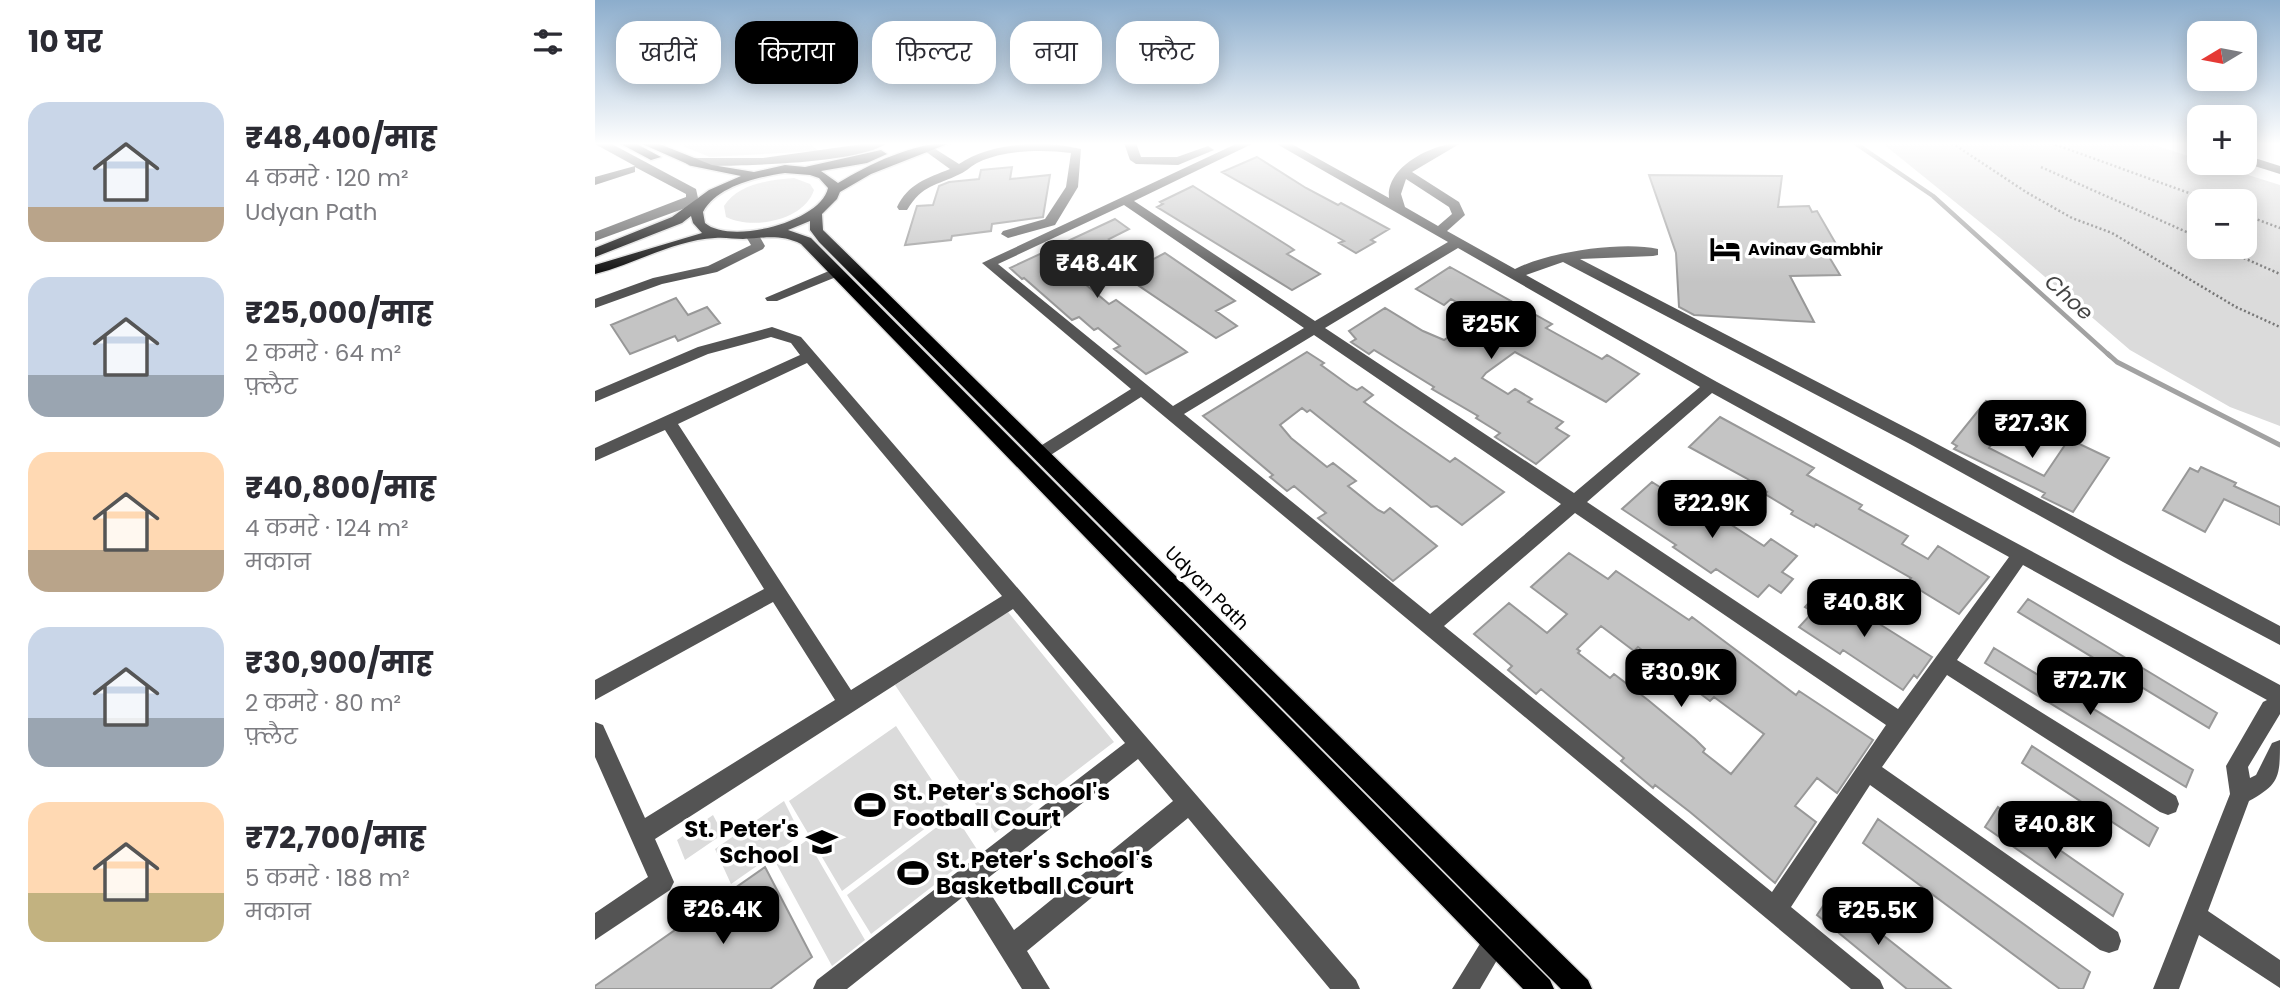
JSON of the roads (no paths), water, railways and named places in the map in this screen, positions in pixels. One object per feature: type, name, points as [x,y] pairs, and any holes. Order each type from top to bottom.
[{"type":"main road","points":[[595,253],[677,220],[720,189]]},
{"type":"main road","points":[[761,233],[815,213],[827,203],[834,190]]},
{"type":"main road","points":[[703,202],[697,215],[698,223],[715,234]]},
{"type":"main road","name":"Udyan Path","points":[[815,213],[817,230],[824,239],[1579,989]]},
{"type":"main road","points":[[595,270],[685,240],[715,234],[794,235],[806,241],[1541,989]]},
{"type":"street","points":[[595,237],[687,203],[692,198],[692,192],[687,189]]},
{"type":"street","points":[[903,207],[914,189]]},
{"type":"street","points":[[1007,234],[1050,222],[1071,189]]},
{"type":"street","points":[[1147,189],[989,263],[1871,989]]},
{"type":"street","points":[[1364,189],[1711,386],[2280,696]]},
{"type":"street","points":[[1396,189],[1399,209]]},
{"type":"street","points":[[1430,189],[1455,205],[1459,215],[1439,231]]},
{"type":"street","points":[[1123,200],[1901,723]]},
{"type":"street","points":[[595,304],[658,281],[712,269],[758,246],[761,233]]},
{"type":"street","points":[[1172,414],[1458,242]]},
{"type":"street","points":[[1515,275],[1535,264],[1546,264],[1581,254],[1653,252]]},
{"type":"street","points":[[1567,258],[1916,440],[2280,635]]},
{"type":"street","points":[[1533,285],[1548,273],[1546,264]]},
{"type":"street","points":[[772,298],[836,272]]},
{"type":"street","points":[[595,397],[703,350],[772,332],[796,340],[1347,989]]},
{"type":"street","points":[[595,455],[810,356]]},
{"type":"street","points":[[1430,626],[1711,386]]},
{"type":"street","points":[[1040,454],[1142,389]]},
{"type":"street","points":[[668,422],[848,703]]},
{"type":"street","points":[[1775,910],[1867,771],[2021,554]]},
{"type":"street","points":[[595,691],[777,591]]},
{"type":"street","points":[[641,834],[1014,598]]},
{"type":"street","points":[[1944,662],[2168,804]]},
{"type":"street","points":[[2166,989],[2241,794],[2237,766],[2270,709],[2280,703]]},
{"type":"street","points":[[595,732],[601,765],[641,834],[662,882],[595,928]]},
{"type":"street","points":[[826,989],[1139,745]]},
{"type":"street","points":[[2241,794],[2265,783],[2280,750]]},
{"type":"street","points":[[1867,771],[2109,941]]},
{"type":"street","points":[[1011,948],[1189,803]]},
{"type":"street","points":[[967,879],[1037,989]]},
{"type":"street","points":[[2195,917],[2280,975]]},
{"type":"street","points":[[1465,989],[1495,943]]},
{"type":"waterway","name":"Choe","points":[[1923,189],[2110,356]]},
{"type":"waterway","name":"Choe","points":[[2108,354],[2117,362],[2280,445]]},
{"type":"place","name":"Avinav Gambhir","points":[[1725,249]]},
{"type":"place","name":"St. Peter's School's Football Court","points":[[870,805]]},
{"type":"place","name":"St. Peter's School","points":[[822,842]]},
{"type":"place","name":"St. Peter's School's Basketball Court","points":[[913,873]]}]
